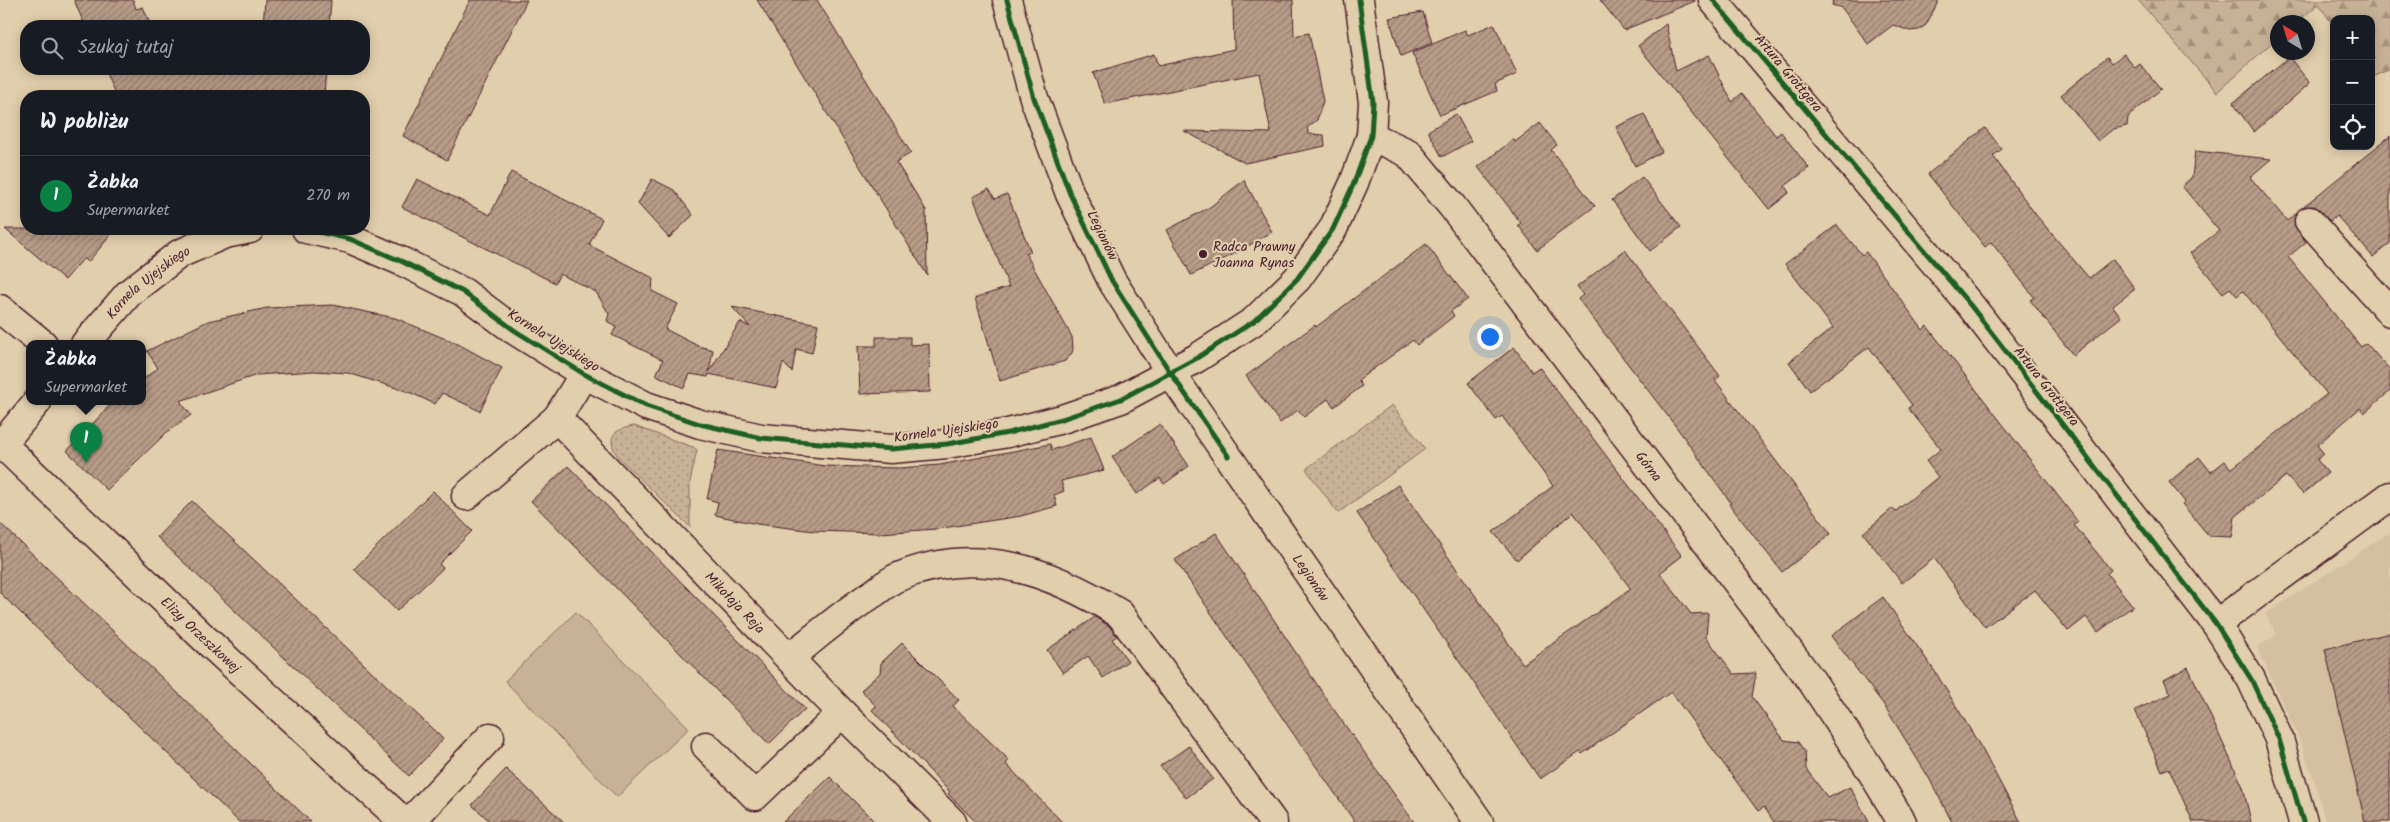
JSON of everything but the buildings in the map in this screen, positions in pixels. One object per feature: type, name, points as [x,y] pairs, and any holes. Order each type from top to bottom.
[{"type":"street","name":"Legionów","points":[[1007,0],[1034,98],[1070,194],[1112,281],[1170,372],[1479,822]]},
{"type":"street","name":"Kornela Ujejskiego","points":[[332,235],[350,239],[403,262],[463,292],[514,330],[584,374],[646,406],[700,424],[761,438],[891,449],[947,444],[1008,433],[1062,419],[1121,399],[1197,358],[1254,321],[1297,279],[1332,230],[1354,184],[1371,136],[1373,102],[1359,0]]},
{"type":"street","name":"Artura Grottgera","points":[[1715,1],[1971,306],[2216,624],[2251,678],[2279,740],[2303,822]]},
{"type":"street","name":"Górna","points":[[1371,136],[1408,153],[1452,206],[1811,680],[1870,769],[1902,822]]},
{"type":"street","points":[[2310,221],[2390,312]]},
{"type":"street","name":"Kornela Ujejskiego","points":[[88,340],[129,293],[179,254],[223,235]]},
{"type":"street","points":[[0,309],[38,340]]},
{"type":"street","points":[[466,496],[557,418],[584,374]]},
{"type":"street","name":"Elizy Orzeszkowej","points":[[34,405],[2,444],[206,640],[404,822]]},
{"type":"street","name":"Mikołaja Reja","points":[[557,418],[842,713],[952,822]]},
{"type":"street","points":[[2216,624],[2390,496]]},
{"type":"street","points":[[789,658],[858,603],[896,578],[939,565],[991,562],[1032,570],[1088,594],[1120,614],[1273,822]]},
{"type":"street","points":[[706,746],[755,796],[842,713]]},
{"type":"street","points":[[410,822],[490,736]]},
{"type":"shaded area","points":[[2390,532],[2390,822],[2325,822],[2316,785],[2301,743],[2257,647],[2277,635],[2265,614]]},
{"type":"green space","points":[[2138,0],[2390,0],[2390,69],[2375,76],[2375,15],[2330,15],[2330,21],[2319,4],[2305,15],[2270,15],[2270,44],[2217,92]]},
{"type":"green space","points":[[1392,405],[1425,449],[1338,513],[1306,469]]},
{"type":"green space","points":[[634,426],[697,450],[690,482],[690,527],[618,457],[614,450],[612,439],[616,432]]},
{"type":"green space","points":[[576,612],[689,728],[617,797],[505,681]]},
{"type":"cycle path","points":[[1007,0],[1034,98],[1070,194],[1112,281],[1170,372],[1228,456]]},
{"type":"cycle path","points":[[332,235],[350,239],[403,262],[463,292],[514,330],[584,374],[646,406],[700,424],[761,438],[891,449],[947,444],[1008,433],[1062,419],[1121,399],[1197,358],[1254,321],[1297,279],[1333,229],[1354,183],[1371,136],[1373,102],[1359,0]]},
{"type":"cycle path","points":[[1713,0],[1971,306],[2216,624],[2251,679],[2279,739],[2303,822]]},
{"type":"place","name":"Radca Prawny Joanna Rynas","points":[[1203,254]]},
{"type":"place","name":"Żabka","points":[[86,463]]}]
